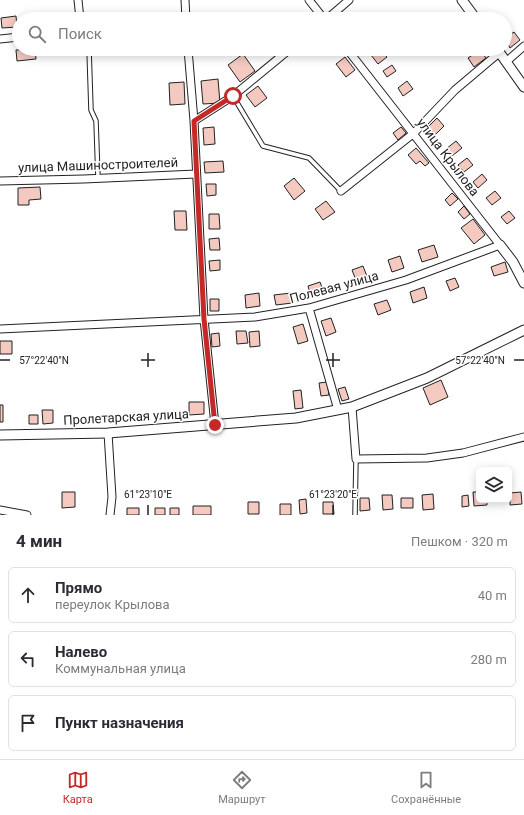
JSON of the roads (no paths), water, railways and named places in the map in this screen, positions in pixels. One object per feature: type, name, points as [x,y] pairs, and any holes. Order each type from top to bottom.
[{"type":"street","points":[[78,0],[79,12]]},
{"type":"street","points":[[185,0],[186,12]]},
{"type":"street","points":[[308,0],[318,12]]},
{"type":"street","points":[[335,12],[349,0]]},
{"type":"street","points":[[462,0],[471,12]]},
{"type":"street","points":[[0,39],[12,38]]},
{"type":"street","points":[[506,62],[524,46]]},
{"type":"street","points":[[189,56],[194,121],[204,319],[215,425]]},
{"type":"street","points":[[194,121],[233,96],[282,56]]},
{"type":"street","name":"улица Крылова","points":[[353,56],[513,262],[524,283]]},
{"type":"street","points":[[341,191],[414,133],[455,90],[493,56]]},
{"type":"street","points":[[502,56],[524,87]]},
{"type":"street","name":"улица Машиностроителей","points":[[0,181],[196,174]]},
{"type":"street","name":"Полевая улица","points":[[0,329],[255,317],[309,308],[406,280],[500,245]]},
{"type":"street","points":[[309,308],[338,410]]},
{"type":"street","name":"Пролетарская улица","points":[[0,435],[108,433],[296,418],[338,410],[352,407],[426,378],[524,330]]},
{"type":"street","points":[[352,407],[356,459],[426,458],[463,453],[524,438]]},
{"type":"street","points":[[108,433],[112,497],[110,515]]},
{"type":"street","points":[[0,510],[27,515]]},
{"type":"lane","points":[[89,56],[91,110],[96,121],[98,178]]},
{"type":"lane","points":[[233,96],[263,146],[309,158],[341,191]]},
{"type":"lane","points":[[355,515],[356,459]]}]
